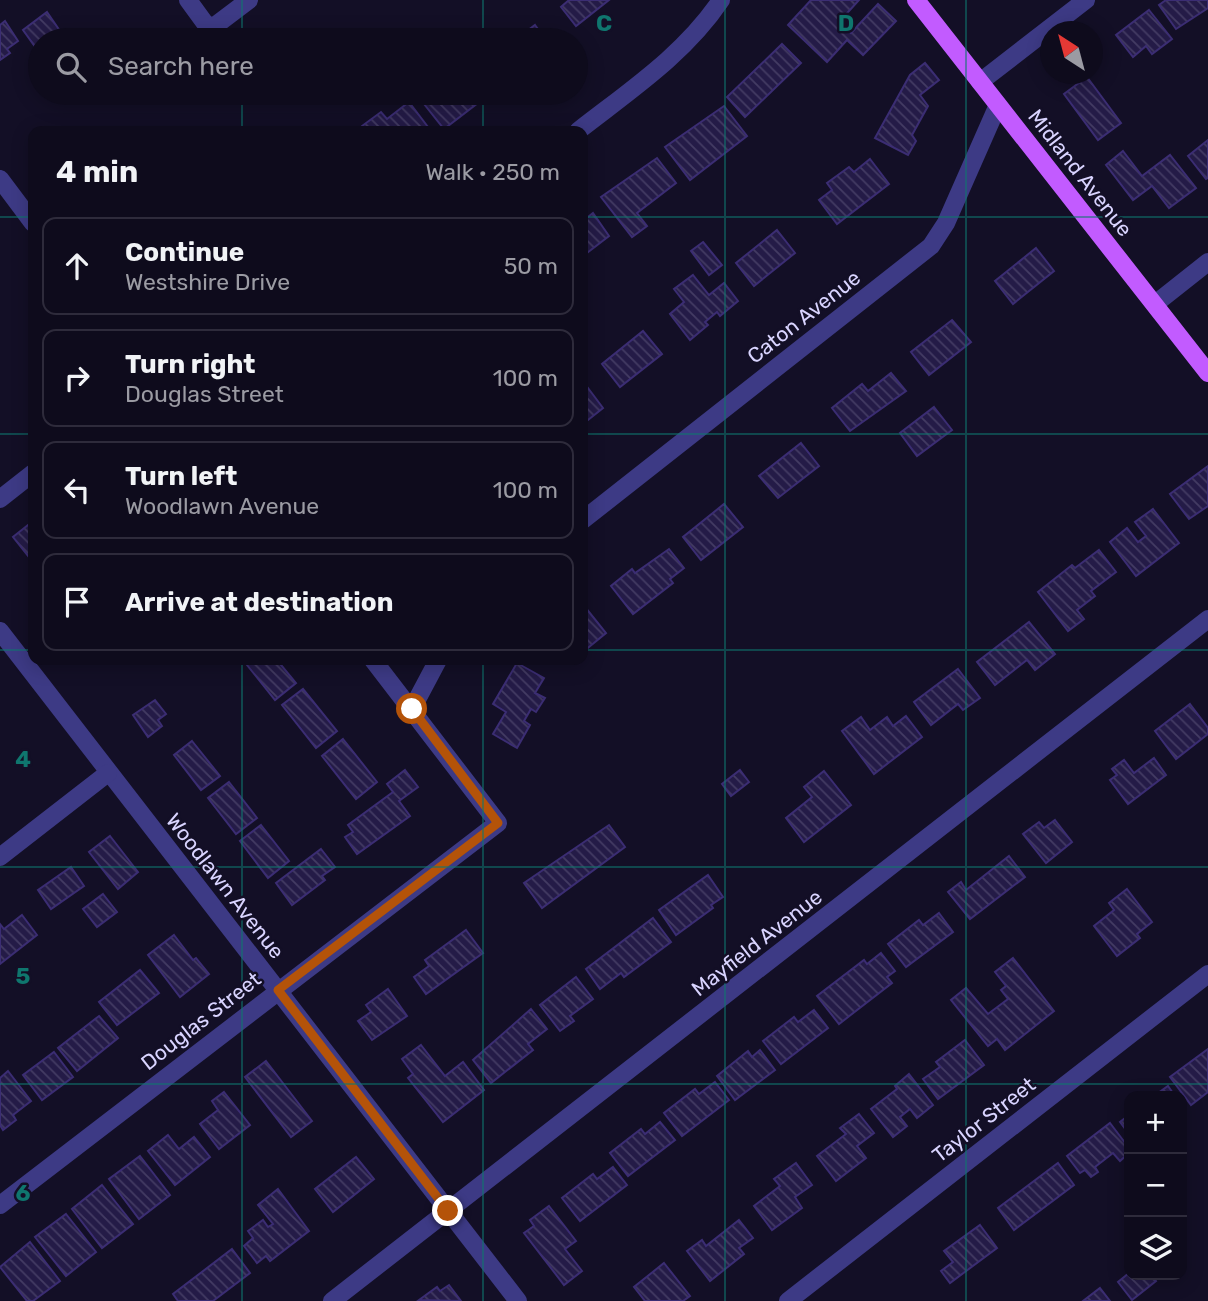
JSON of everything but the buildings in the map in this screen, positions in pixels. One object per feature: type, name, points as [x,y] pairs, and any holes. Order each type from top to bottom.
[{"type":"main road","name":"Midland Avenue","points":[[916,0],[1208,373]]},
{"type":"street","points":[[188,0],[207,26],[216,26],[249,0]]},
{"type":"street","points":[[584,126],[671,58],[705,24],[721,0]]},
{"type":"street","points":[[981,82],[1086,0]]},
{"type":"street","name":"Caton Avenue","points":[[588,516],[931,246],[946,223],[998,105]]},
{"type":"street","points":[[0,179],[28,216]]},
{"type":"street","points":[[1155,304],[1208,262]]},
{"type":"street","points":[[0,499],[28,477]]},
{"type":"street","name":"Mayfield Avenue","points":[[332,1301],[1208,619]]},
{"type":"street","name":"Woodlawn Avenue","points":[[0,631],[519,1301]]},
{"type":"street","points":[[377,665],[412,709],[435,665]]},
{"type":"street","name":"Douglas Street","points":[[0,1205],[498,823],[412,709]]},
{"type":"street","points":[[0,857],[108,773]]},
{"type":"street","name":"Taylor Street","points":[[788,1301],[1208,974]]},
{"type":"route","points":[[412,709],[498,823],[278,990],[448,1211]]}]
